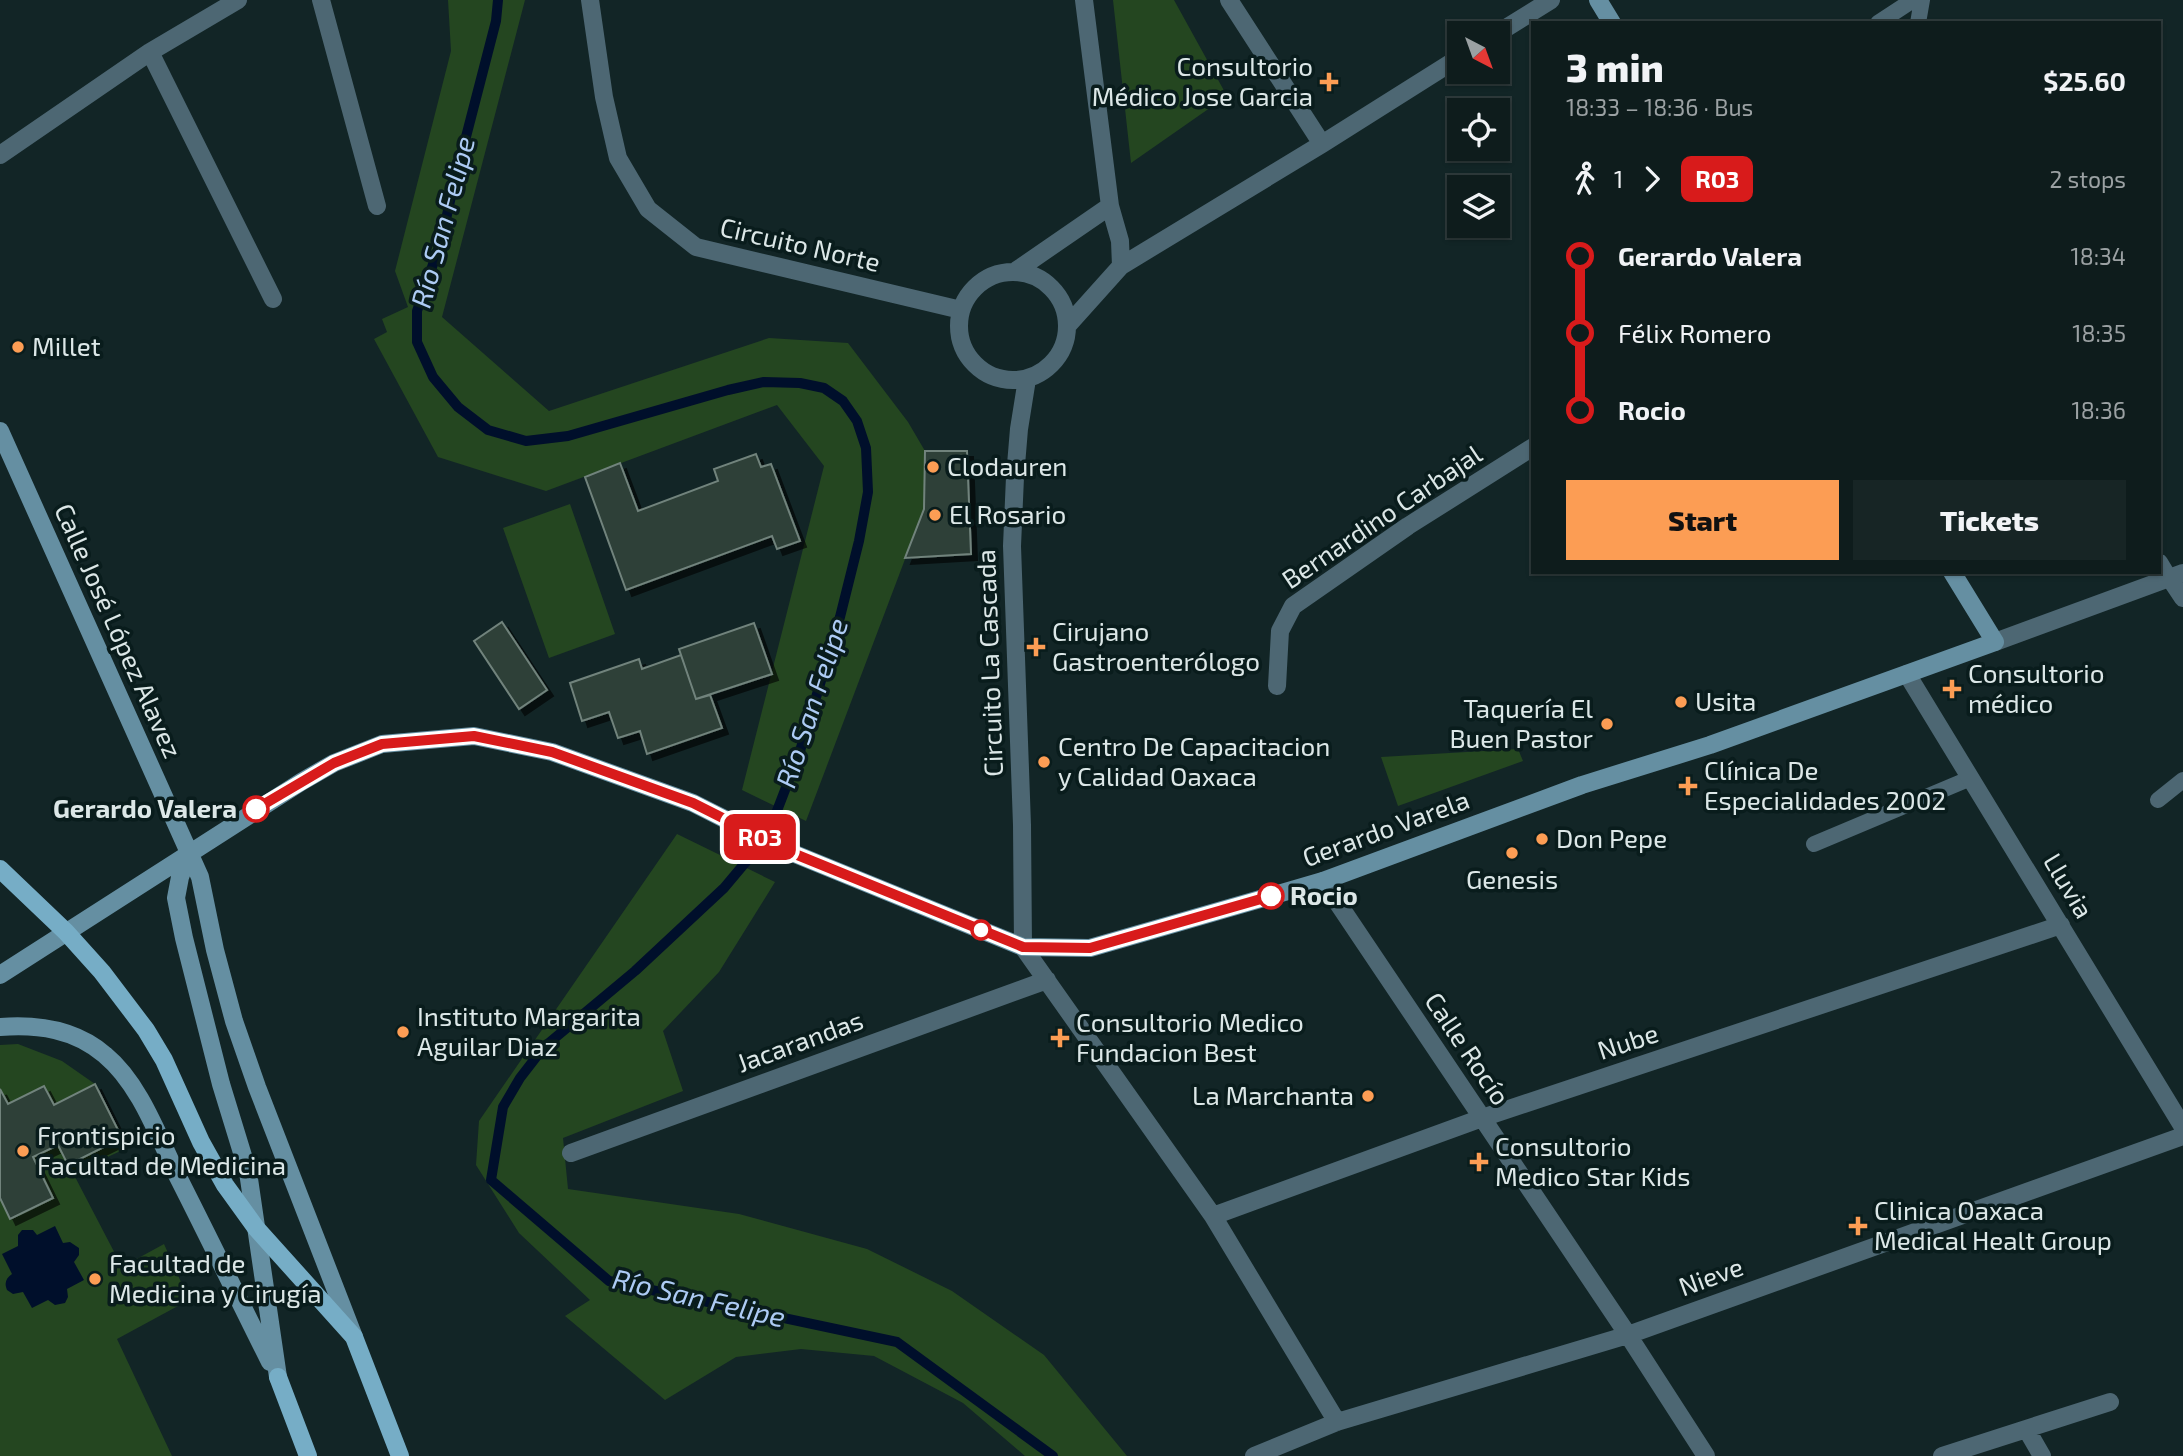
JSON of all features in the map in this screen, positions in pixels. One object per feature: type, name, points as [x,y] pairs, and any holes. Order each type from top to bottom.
[{"type":"main road","points":[[1598,0],[1611,21]]},
{"type":"main road","name":"Calle José López Alavez","points":[[0,431],[200,877],[215,950],[238,1032],[354,1337]]},
{"type":"main road","points":[[1953,574],[1995,642]]},
{"type":"main road","name":"Gerardo Varela","points":[[189,852],[334,763],[382,744],[474,736],[552,752],[693,803],[790,852],[1023,947],[1090,948],[1323,881],[1583,785],[1710,745],[1995,642]]},
{"type":"main road","points":[[0,975],[189,852]]},
{"type":"main road","points":[[189,852],[176,898],[218,1071],[248,1172],[278,1377]]},
{"type":"main road","points":[[0,869],[66,932],[102,972],[146,1030],[164,1060],[201,1142],[225,1185],[256,1228],[354,1337],[400,1456]]},
{"type":"main road","points":[[0,1027],[38,1026],[75,1035],[106,1056],[123,1074],[149,1118],[278,1377],[308,1456]]},
{"type":"street","points":[[0,155],[150,52],[239,0]]},
{"type":"street","points":[[321,0],[377,206]]},
{"type":"street","name":"Circuito Norte","points":[[590,0],[604,97],[618,158],[648,209],[696,247],[961,310]]},
{"type":"street","points":[[1084,0],[1110,206],[1120,240],[1121,265]]},
{"type":"street","points":[[1229,0],[1322,144]]},
{"type":"street","points":[[1510,26],[1551,0]]},
{"type":"street","points":[[150,52],[272,299]]},
{"type":"street","points":[[1069,324],[1121,265],[1447,65]]},
{"type":"street","points":[[1017,270],[1042,278],[1062,298],[1069,324],[1063,350],[1048,368],[1027,379],[1004,380],[983,372],[967,355],[959,333],[961,310],[972,289],[990,275],[1017,270],[1110,206]]},
{"type":"street","name":"Circuito La Cascada","points":[[1023,947],[1022,825],[1012,546],[1016,465],[1027,379]]},
{"type":"street","name":"Bernardino Carbajal","points":[[1277,685],[1280,631],[1293,606],[1408,526],[1531,448]]},
{"type":"street","points":[[1995,642],[2171,571],[2183,598]]},
{"type":"street","name":"Lluvia","points":[[1907,674],[2183,1127]]},
{"type":"street","name":"Calle Rocío","points":[[1323,881],[1628,1335],[1706,1456]]},
{"type":"street","name":"Nube","points":[[1213,1216],[1482,1118],[2061,925]]},
{"type":"street","points":[[1023,947],[1213,1216],[1337,1422]]},
{"type":"street","name":"Jacarandas","points":[[571,1153],[1047,981]]},
{"type":"street","name":"Nieve","points":[[1254,1456],[1337,1422],[1628,1335],[2183,1136]]},
{"type":"street","points":[[1942,1456],[2110,1402]]},
{"type":"street","points":[[2027,1430],[2042,1456]]},
{"type":"lane","points":[[1881,21],[1913,0]]},
{"type":"lane","points":[[1918,21],[1922,0]]},
{"type":"lane","points":[[1814,844],[1971,778]]},
{"type":"lane","points":[[2158,800],[2183,780]]},
{"type":"green space","points":[[448,0],[525,0],[442,317],[549,411],[769,338],[848,343],[908,422],[925,451],[924,509],[806,821],[742,790],[824,466],[777,405],[546,491],[438,457],[374,339],[387,332],[382,319],[408,307],[395,271],[451,51]]},
{"type":"green space","points":[[1113,0],[1174,0],[1227,96],[1131,163]]},
{"type":"green space","points":[[570,504],[615,634],[549,658],[503,528]]},
{"type":"green space","points":[[1518,749],[1523,761],[1398,806],[1381,757]]},
{"type":"green space","points":[[677,834],[775,882],[719,972],[663,1031],[683,1091],[563,1138],[568,1189],[739,1214],[867,1249],[952,1291],[1044,1355],[1127,1456],[1025,1456],[963,1403],[874,1356],[801,1349],[736,1357],[665,1400],[565,1316],[590,1300],[519,1233],[476,1165],[479,1121]]},
{"type":"green space","name":"Facultad de Medicina y Cirugía","points":[[18,1044],[62,1061],[95,1084],[127,1148],[73,1173],[122,1267],[164,1244],[189,1300],[117,1339],[172,1456],[0,1456],[0,1045]]},
{"type":"water","points":[[55,1226],[63,1243],[70,1242],[79,1248],[79,1255],[74,1262],[84,1280],[67,1289],[68,1297],[65,1303],[55,1305],[48,1300],[32,1308],[23,1292],[13,1294],[7,1290],[6,1281],[12,1274],[2,1254],[18,1246],[18,1235],[22,1230],[33,1230],[37,1235]]},
{"type":"building","points":[[925,451],[967,451],[971,554],[905,558],[924,509]]},
{"type":"building","points":[[756,454],[761,467],[771,464],[800,541],[777,549],[772,536],[626,590],[585,477],[620,463],[638,511],[718,481],[714,469]]},
{"type":"building","points":[[502,622],[547,690],[519,709],[474,641]]},
{"type":"building","points":[[754,623],[772,674],[696,699],[679,649]]},
{"type":"building","points":[[681,655],[696,699],[710,695],[722,728],[647,754],[640,731],[618,738],[609,712],[582,721],[570,683],[639,659],[642,669]]},
{"type":"building","name":"Frontispicio Facultad de Medicina","points":[[95,1084],[122,1138],[68,1165],[58,1145],[33,1157],[53,1198],[10,1219],[0,1198],[0,1089],[8,1104],[44,1086],[54,1105]]},
{"type":"waterway","name":"Río San Felipe","points":[[498,0],[496,21],[442,238],[417,311],[417,342],[433,377],[458,407],[488,430],[526,441],[568,436],[764,382],[800,383],[824,388],[843,401],[857,421],[866,448],[868,492],[840,617],[800,751],[775,816],[750,857],[724,888],[635,971],[544,1047],[520,1078],[503,1107],[491,1180],[609,1281],[897,1342],[1053,1456]]},
{"type":"bus line","name":"R03","points":[[256,809],[334,763],[361,751],[382,744],[474,736],[552,752],[693,803],[790,852],[1023,947],[1090,948],[1271,896]]},
{"type":"place","name":"Consultorio Médico Jose Garcia","points":[[1329,82]]},
{"type":"place","name":"Millet","points":[[18,347]]},
{"type":"place","name":"Clodauren","points":[[933,467]]},
{"type":"place","name":"El Rosario","points":[[935,515]]},
{"type":"place","name":"Cirujano Gastroenterólogo","points":[[1036,647]]},
{"type":"place","name":"Consultorio médico","points":[[1952,689]]},
{"type":"place","name":"Usita","points":[[1681,702]]},
{"type":"place","name":"Taquería El Buen Pastor","points":[[1607,724]]},
{"type":"place","name":"Centro De Capacitacion y Calidad Oaxaca","points":[[1044,762]]},
{"type":"place","name":"Clínica De Especialidades 2002","points":[[1688,786]]},
{"type":"place","name":"Gerardo Valera","points":[[256,809]]},
{"type":"place","name":"Don Pepe","points":[[1542,839]]},
{"type":"place","name":"Genesis","points":[[1512,853]]},
{"type":"place","name":"Rocio","points":[[1271,896]]},
{"type":"place","name":"Instituto Margarita Aguilar Diaz","points":[[403,1032]]},
{"type":"place","name":"Consultorio Medico Fundacion Best","points":[[1060,1038]]},
{"type":"place","name":"La Marchanta","points":[[1368,1096]]},
{"type":"place","name":"Frontispicio Facultad de Medicina","points":[[23,1151]]},
{"type":"place","name":"Consultorio Medico Star Kids","points":[[1479,1162]]},
{"type":"place","name":"Clinica Oaxaca Medical Healt Group","points":[[1858,1226]]},
{"type":"place","name":"Facultad de Medicina y Cirugía","points":[[95,1279]]}]
